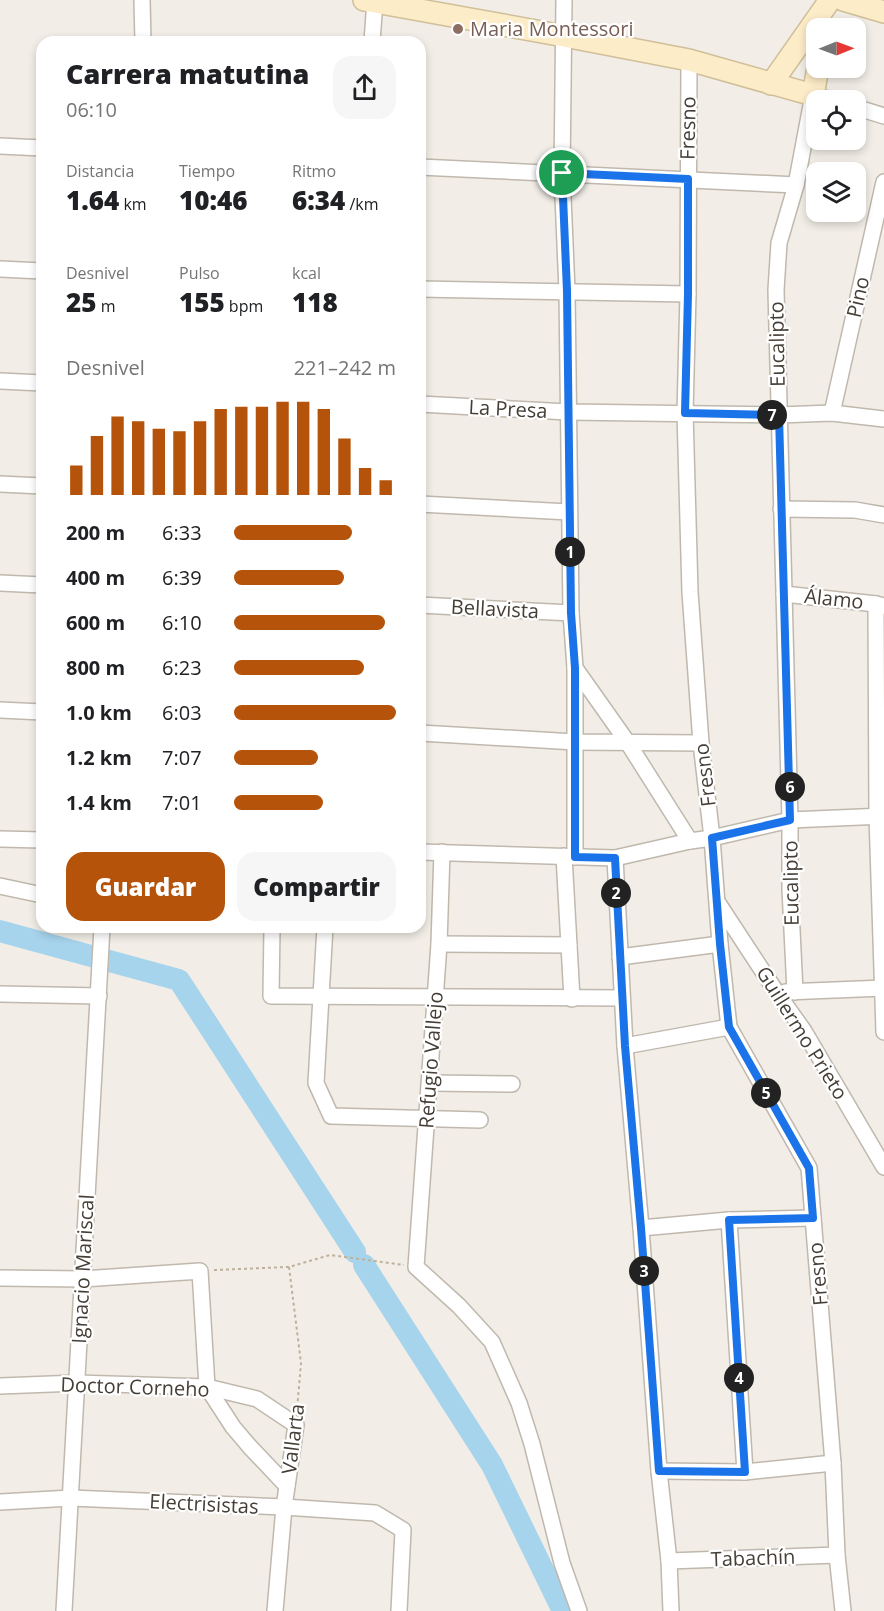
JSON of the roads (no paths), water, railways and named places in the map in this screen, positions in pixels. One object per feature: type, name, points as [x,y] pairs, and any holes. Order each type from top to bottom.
[{"type":"main road","points":[[827,18],[830,0]]},
{"type":"main road","points":[[771,84],[830,0]]},
{"type":"main road","points":[[843,0],[884,12]]},
{"type":"main road","points":[[371,1],[689,60],[806,94]]},
{"type":"street","points":[[142,0],[143,36]]},
{"type":"street","points":[[564,0],[562,173],[567,291],[571,613],[575,668],[575,742],[569,856],[569,945],[572,999]]},
{"type":"street","points":[[371,1],[372,36]]},
{"type":"street","name":"Fresno","points":[[689,60],[685,413],[690,592],[701,743],[712,838],[720,944],[729,1027],[809,1168],[843,1611]]},
{"type":"street","points":[[866,110],[884,116]]},
{"type":"street","points":[[0,146],[36,148]]},
{"type":"street","name":"Eucalipto","points":[[795,992],[790,890],[776,290],[779,243],[806,150]]},
{"type":"street","points":[[426,166],[796,185]]},
{"type":"street","name":"Pino","points":[[832,413],[884,182]]},
{"type":"street","points":[[0,270],[36,271]]},
{"type":"street","points":[[426,289],[688,294]]},
{"type":"street","points":[[0,381],[36,383]]},
{"type":"street","name":"La Presa","points":[[426,404],[568,412],[779,415],[832,413],[884,419]]},
{"type":"street","points":[[0,484],[36,486]]},
{"type":"street","points":[[426,504],[569,512]]},
{"type":"street","points":[[781,509],[855,510],[884,516]]},
{"type":"street","points":[[0,583],[36,585]]},
{"type":"street","name":"Álamo","points":[[784,594],[880,605]]},
{"type":"street","name":"Bellavista","points":[[426,605],[571,613]]},
{"type":"street","points":[[880,605],[880,816],[884,1032]]},
{"type":"street","points":[[575,668],[628,743],[690,841]]},
{"type":"street","points":[[0,710],[36,712]]},
{"type":"street","points":[[426,733],[575,742],[701,743]]},
{"type":"street","points":[[426,852],[615,858],[790,820],[880,816]]},
{"type":"street","points":[[0,839],[36,840]]},
{"type":"street","name":"Refugio Vallejo","points":[[442,852],[436,998],[416,1267],[459,1306],[492,1342],[519,1403],[532,1444],[562,1563],[579,1611]]},
{"type":"street","points":[[615,858],[625,1046],[659,1471],[669,1561],[671,1611]]},
{"type":"street","points":[[0,886],[36,894]]},
{"type":"street","name":"Guillermo Prieto","points":[[717,902],[804,1031],[884,1167]]},
{"type":"street","name":"Ignacio Mariscal","points":[[64,1611],[102,933]]},
{"type":"street","points":[[272,933],[271,996],[622,998]]},
{"type":"street","points":[[325,933],[316,1083],[331,1116],[480,1120]]},
{"type":"street","points":[[439,944],[569,945]]},
{"type":"street","points":[[620,957],[720,944]]},
{"type":"street","points":[[777,993],[884,988]]},
{"type":"street","points":[[0,994],[99,991]]},
{"type":"street","points":[[625,1046],[729,1027]]},
{"type":"street","points":[[429,1083],[512,1084]]},
{"type":"street","points":[[641,1228],[729,1220],[813,1218]]},
{"type":"street","points":[[729,1220],[745,1472]]},
{"type":"street","points":[[0,1278],[83,1279],[200,1271],[207,1387],[233,1427],[287,1486]]},
{"type":"street","name":"Doctor Corneho","points":[[0,1386],[77,1383],[207,1387],[257,1399],[296,1425]]},
{"type":"street","name":"Vallarta","points":[[275,1611],[284,1508],[296,1425]]},
{"type":"street","points":[[659,1471],[745,1472],[833,1463]]},
{"type":"street","name":"Electrisistas","points":[[0,1502],[71,1498],[375,1513],[403,1530],[399,1611]]},
{"type":"street","name":"Tabachín","points":[[669,1561],[837,1555]]},
{"type":"waterway","points":[[0,931],[179,980],[355,1252]]},
{"type":"waterway","points":[[364,1265],[492,1465],[563,1611]]},
{"type":"place","name":"Maria Montessori","points":[[458,29]]}]
